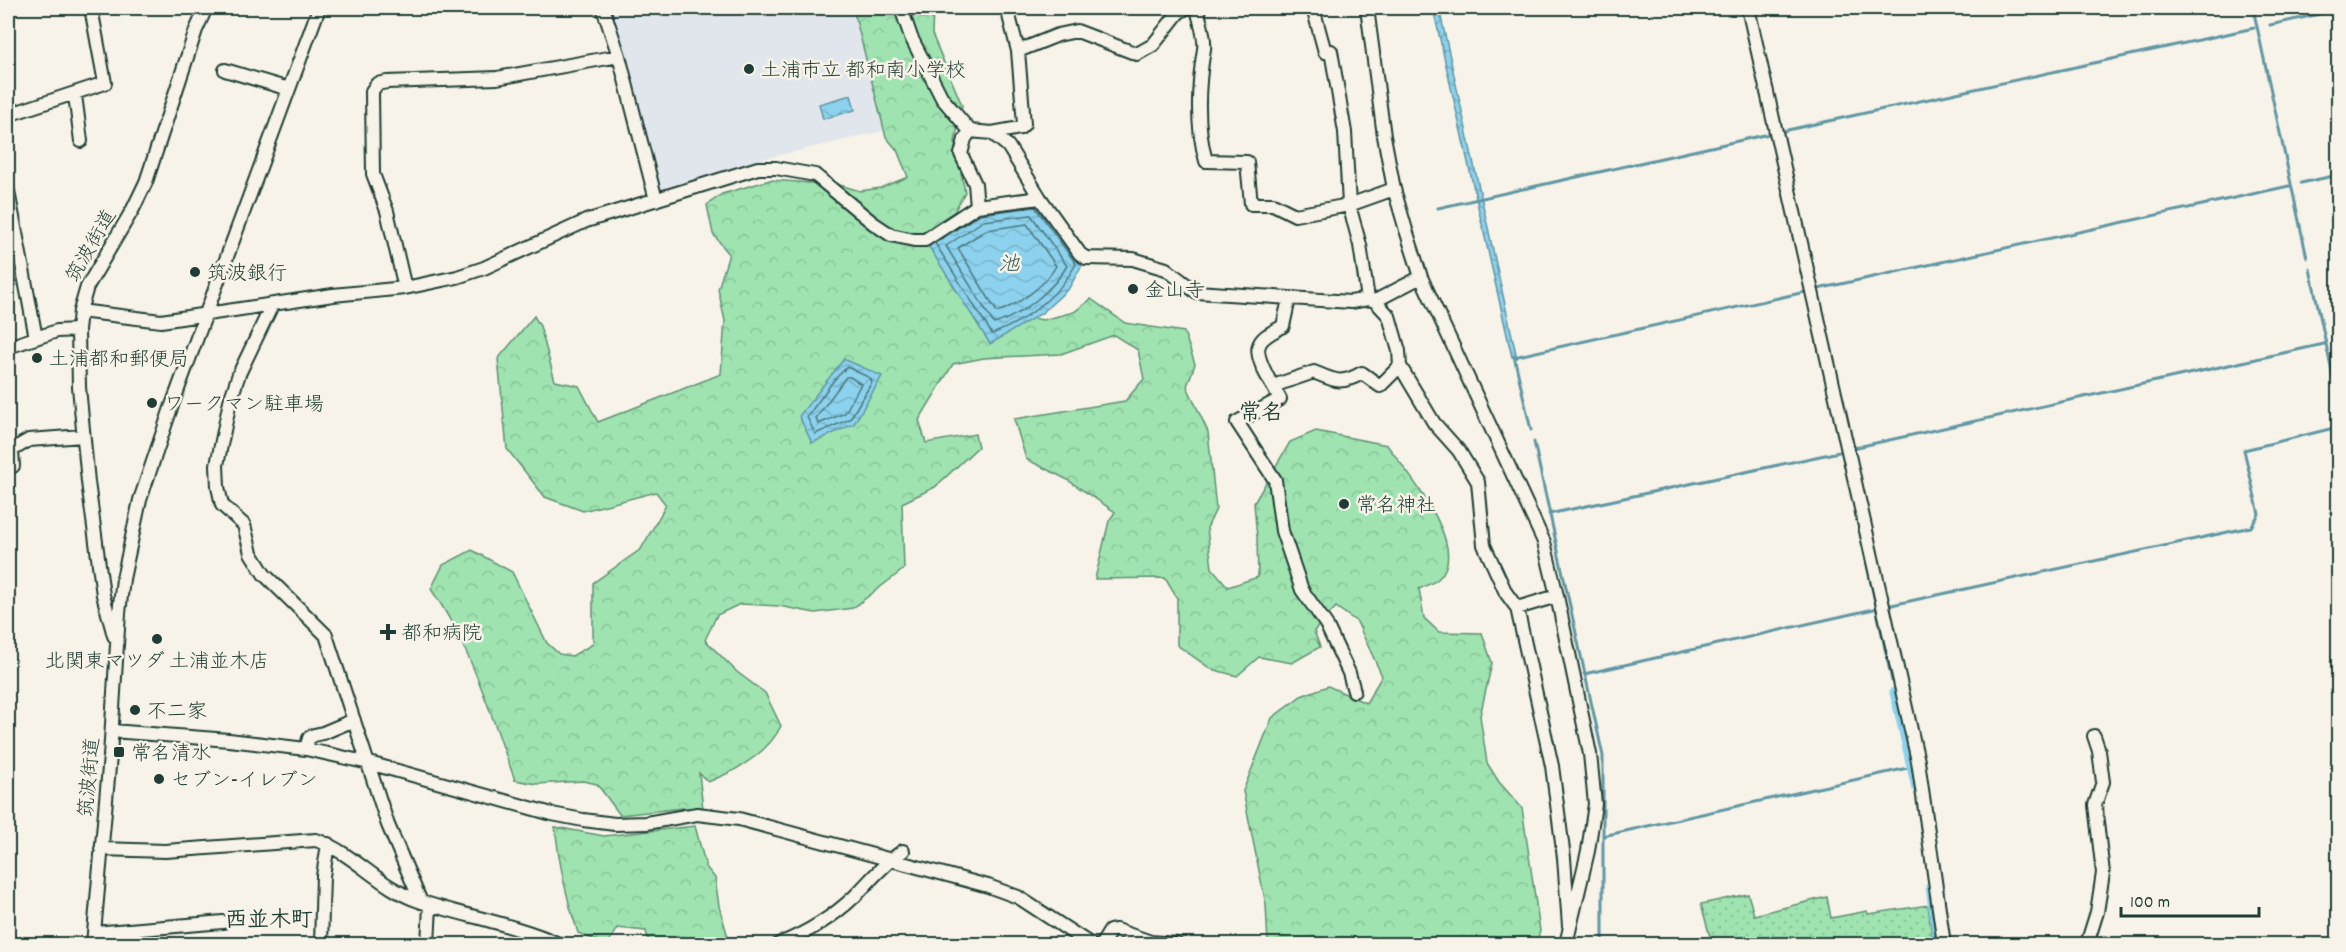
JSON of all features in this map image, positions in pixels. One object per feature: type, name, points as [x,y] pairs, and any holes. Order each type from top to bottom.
[{"type":"street","points":[[8,115],[75,95],[105,83],[92,8]]},
{"type":"street","name":"筑波街道","points":[[116,640],[106,606],[101,577],[83,436],[78,330],[80,311],[87,287],[133,209],[146,182],[196,30],[206,8]]},
{"type":"street","name":"筑波街道","points":[[94,939],[112,731],[119,613],[123,579],[146,477],[319,8]]},
{"type":"street","points":[[603,8],[619,56],[656,200]]},
{"type":"street","points":[[901,8],[911,37],[942,98],[970,131],[992,133],[1020,128],[1024,124],[1018,51],[1007,8]]},
{"type":"street","points":[[1018,51],[1058,35],[1077,31],[1137,54],[1153,45],[1178,13],[1186,8]]},
{"type":"street","points":[[1197,8],[1205,48],[1202,57],[1200,91],[1201,145],[1206,161],[1247,162],[1251,204],[1273,204],[1295,215],[1349,205],[1394,189]]},
{"type":"street","points":[[1313,8],[1325,52],[1331,51],[1345,132],[1349,205],[1372,300],[1389,316],[1399,351],[1400,366],[1434,423],[1459,451],[1478,482],[1484,545],[1506,593],[1517,608],[1552,766],[1564,858],[1569,926]]},
{"type":"street","points":[[1367,8],[1384,136],[1394,189],[1421,277],[1544,542],[1557,596],[1590,754],[1595,804],[1588,851],[1566,945]]},
{"type":"street","points":[[1748,8],[1918,761],[1944,945]]},
{"type":"street","points":[[405,288],[387,211],[373,174],[372,90],[377,84],[497,78],[619,56]]},
{"type":"street","points":[[225,70],[289,89]]},
{"type":"street","points":[[75,95],[81,141]]},
{"type":"street","points":[[970,131],[961,154],[975,184],[977,206]]},
{"type":"street","points":[[992,133],[1008,146],[1040,198],[1080,254],[1086,258],[1133,259],[1166,269],[1196,292],[1274,296],[1289,299],[1351,302],[1372,300],[1421,277]]},
{"type":"street","points":[[80,311],[161,321],[333,295],[405,288],[457,277],[484,268],[585,221],[758,168],[776,168],[815,175],[891,235],[914,240],[925,240],[977,206],[1040,198]]},
{"type":"street","points":[[8,191],[12,233],[36,338]]},
{"type":"street","points":[[1289,299],[1283,326],[1259,344],[1257,355],[1280,399],[1237,422],[1275,480],[1282,531],[1302,590],[1326,624],[1349,673],[1354,691]]},
{"type":"street","points":[[272,305],[238,374],[230,401],[217,465],[218,488],[222,505],[244,525],[251,553],[264,574],[326,635],[388,825],[425,904],[428,945]]},
{"type":"street","points":[[8,347],[64,330],[78,330]]},
{"type":"street","points":[[1273,386],[1314,372],[1335,381],[1345,382],[1362,373],[1380,386],[1400,366]]},
{"type":"street","points":[[13,466],[12,450],[29,440],[83,436]]},
{"type":"street","points":[[101,577],[110,580],[123,579]]},
{"type":"street","points":[[1517,608],[1557,596]]},
{"type":"street","points":[[106,606],[119,613]]},
{"type":"street","points":[[306,749],[309,738],[354,720]]},
{"type":"street","points":[[112,731],[229,740],[306,749],[369,763],[552,814],[583,820],[646,823],[697,814],[739,819],[988,886],[1018,897],[1090,945]]},
{"type":"street","points":[[2087,945],[2097,912],[2103,873],[2095,805],[2103,782],[2099,752],[2094,736]]},
{"type":"street","points":[[101,849],[165,851],[316,840],[328,844],[389,886],[425,904],[519,928],[559,945]]},
{"type":"street","points":[[321,945],[323,876],[328,844]]},
{"type":"street","points":[[779,945],[800,936],[825,919],[853,897],[890,859],[903,850]]},
{"type":"street","points":[[94,939],[223,922]]},
{"type":"street","points":[[1102,945],[1110,931],[1116,930],[1151,942],[1176,945]]},
{"type":"shaded area","name":"土浦市立 都和南小学校","points":[[610,8],[859,8],[884,131],[750,162],[658,191]]},
{"type":"green space","points":[[853,8],[933,8],[932,34],[962,105],[955,142],[965,192],[954,212],[926,230],[951,267],[1000,312],[1043,320],[1074,312],[1091,299],[1125,323],[1184,332],[1195,364],[1187,386],[1208,432],[1216,509],[1207,528],[1212,568],[1228,587],[1258,577],[1254,503],[1290,442],[1316,431],[1387,445],[1408,472],[1442,529],[1447,548],[1447,564],[1439,578],[1419,589],[1424,618],[1439,632],[1482,633],[1492,663],[1480,716],[1487,763],[1499,782],[1522,808],[1540,931],[1536,944],[1268,944],[1266,905],[1243,791],[1272,718],[1301,696],[1328,686],[1366,703],[1382,676],[1357,622],[1336,607],[1314,631],[1320,647],[1292,663],[1259,657],[1237,676],[1211,669],[1177,645],[1177,598],[1165,578],[1095,579],[1109,521],[1115,512],[1066,479],[1026,459],[1014,419],[1125,401],[1144,379],[1138,350],[1114,335],[1061,354],[984,358],[953,364],[919,420],[926,443],[975,434],[978,447],[935,487],[902,503],[904,569],[853,608],[815,613],[779,606],[740,604],[717,615],[705,640],[737,672],[765,693],[781,726],[760,753],[740,767],[708,782],[699,773],[703,809],[683,808],[620,815],[597,784],[583,781],[537,784],[515,780],[469,658],[458,634],[431,589],[443,565],[472,550],[512,572],[547,643],[559,654],[572,656],[593,644],[593,583],[641,549],[666,505],[656,492],[583,511],[545,497],[507,449],[498,359],[534,316],[540,326],[555,381],[579,386],[598,422],[721,374],[725,321],[718,289],[729,254],[713,234],[707,205],[722,194],[770,180],[840,185],[860,191],[880,188],[908,177],[897,150],[886,137]]},
{"type":"green space","points":[[695,826],[706,867],[715,878],[719,906],[730,944],[649,944],[646,931],[617,928],[608,944],[604,944],[578,933],[564,881],[555,827],[604,836]]},
{"type":"green space","points":[[1748,894],[1754,915],[1827,897],[1831,918],[1867,911],[1868,914],[1928,905],[1933,944],[1712,944],[1701,904]]},
{"type":"water","points":[[1433,8],[1439,8],[1517,358],[1512,357]]},
{"type":"water","points":[[851,95],[855,110],[823,119],[819,104]]},
{"type":"water","name":"池","points":[[1039,200],[1085,260],[1069,288],[1042,313],[990,344],[926,242],[978,208]]},
{"type":"water","points":[[844,359],[882,376],[854,424],[812,443],[799,416]]},
{"type":"waterway","points":[[2253,8],[2307,258]]},
{"type":"waterway","points":[[2270,25],[2338,10]]},
{"type":"waterway","points":[[1783,131],[2254,28]]},
{"type":"waterway","points":[[1438,208],[1769,134]]},
{"type":"waterway","points":[[2301,183],[2338,175]]},
{"type":"waterway","points":[[1818,289],[2289,186]]},
{"type":"waterway","points":[[2310,269],[2338,400]]},
{"type":"waterway","points":[[1514,357],[1805,292]]},
{"type":"waterway","points":[[1853,448],[2324,344]]},
{"type":"waterway","points":[[1514,356],[1531,430]]},
{"type":"waterway","points":[[1887,606],[2251,527],[2259,514],[2244,450],[2338,427]]},
{"type":"waterway","points":[[1534,442],[1603,756],[1603,944]]},
{"type":"waterway","points":[[1549,514],[1839,452]]},
{"type":"waterway","points":[[1854,504],[1892,681]]},
{"type":"waterway","points":[[1584,674],[1874,609]]},
{"type":"waterway","points":[[1894,692],[1916,788]]},
{"type":"waterway","points":[[1603,836],[1912,767]]},
{"type":"waterway","points":[[1930,887],[1938,944]]},
{"type":"place","name":"土浦市立 都和南小学校","points":[[749,69]]},
{"type":"place","name":"筑波銀行","points":[[195,272]]},
{"type":"place","name":"金山寺","points":[[1133,289]]},
{"type":"place","name":"土浦都和郵便局","points":[[37,358]]},
{"type":"place","name":"ワークマン駐車場","points":[[152,403]]},
{"type":"place","name":"常名神社","points":[[1344,504]]},
{"type":"place","name":"都和病院","points":[[388,632]]},
{"type":"place","name":"北関東マツダ 土浦並木店","points":[[157,639]]},
{"type":"place","name":"不二家","points":[[135,710]]},
{"type":"place","name":"常名清水","points":[[119,752]]},
{"type":"place","name":"セブン-イレブン","points":[[159,779]]},
{"type":"district","name":"常名","points":[[1261,411]]},
{"type":"district","name":"西並木町","points":[[269,918]]}]
